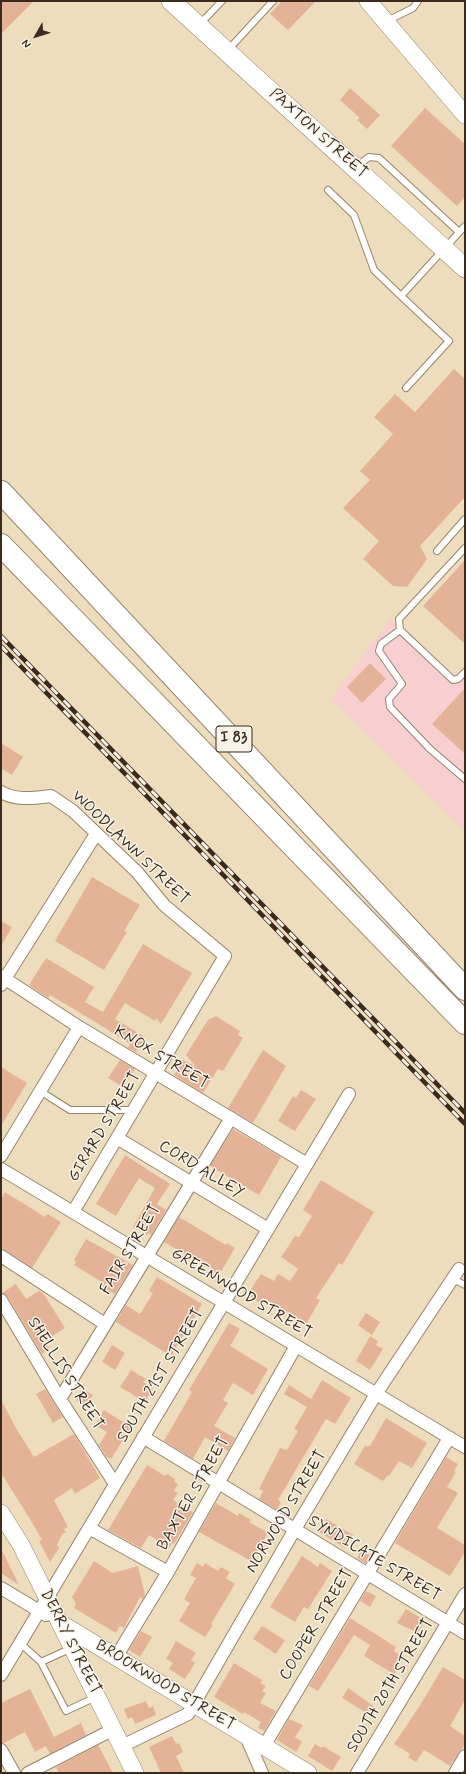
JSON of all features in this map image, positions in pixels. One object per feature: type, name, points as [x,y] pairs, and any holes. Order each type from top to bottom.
[{"type":"highway","name":"I 83","points":[[1,492],[465,989]]},
{"type":"highway","name":"I 83","points":[[1,546],[465,1023]]},
{"type":"main road","name":"PAXTON STREET","points":[[171,1],[465,268]]},
{"type":"street","points":[[368,1],[465,115]]},
{"type":"street","name":"WOODLAWN STREET","points":[[1,792],[7,796],[28,799],[51,796],[73,811],[137,872],[164,904],[225,956]]},
{"type":"street","points":[[2,980],[96,834]]},
{"type":"street","name":"GIRARD STREET","points":[[73,1212],[225,956]]},
{"type":"street","name":"KNOX STREET","points":[[2,980],[307,1164]]},
{"type":"street","points":[[1,1156],[79,1027]]},
{"type":"street","name":"SOUTH 21ST STREET","points":[[1,1675],[349,1094]]},
{"type":"street","name":"FAIR STREET","points":[[60,1399],[231,1118]]},
{"type":"street","name":"CORD ALLEY","points":[[117,1138],[268,1229]]},
{"type":"street","name":"GREENWOOD STREET","points":[[1,1169],[465,1448]]},
{"type":"street","points":[[1,1256],[105,1324]]},
{"type":"street","name":"NORWOOD STREET","points":[[122,1746],[188,1714],[295,1529],[376,1394],[456,1274]]},
{"type":"street","name":"SHELLIS STREET","points":[[1,1300],[60,1399],[115,1484]]},
{"type":"street","name":"BAXTER STREET","points":[[116,1657],[168,1572],[296,1346]]},
{"type":"street","name":"SYNDICATE STREET","points":[[144,1438],[465,1633]]},
{"type":"street","name":"COOPER STREET","points":[[264,1746],[449,1438]]},
{"type":"street","name":"DERRY STREET","points":[[1,1513],[21,1545],[43,1604],[60,1622],[135,1773]]},
{"type":"street","points":[[89,1528],[168,1572]]},
{"type":"street","points":[[1,1588],[43,1604]]},
{"type":"street","name":"SOUTH 20TH STREET","points":[[358,1773],[465,1594]]},
{"type":"street","name":"BROOKWOOD STREET","points":[[60,1622],[308,1773]]},
{"type":"street","points":[[28,1773],[114,1730]]},
{"type":"street","points":[[245,1734],[262,1773]]},
{"type":"street","points":[[1,1750],[14,1773]]},
{"type":"street","points":[[455,1773],[465,1756]]},
{"type":"lane","points":[[198,26],[222,1]]},
{"type":"lane","points":[[227,52],[273,1]]},
{"type":"lane","points":[[385,22],[413,8],[418,1]]},
{"type":"lane","points":[[355,168],[369,157],[379,158],[459,232]]},
{"type":"lane","points":[[328,190],[354,215],[374,270],[449,341],[406,388]]},
{"type":"lane","points":[[401,296],[465,226]]},
{"type":"lane","points":[[436,551],[465,519]]},
{"type":"lane","points":[[465,548],[399,619],[400,630],[453,680],[458,679],[465,672]]},
{"type":"lane","points":[[400,630],[381,644],[379,651],[402,684],[389,699],[390,707],[430,748],[465,779]]},
{"type":"lane","points":[[40,1091],[70,1110],[133,1110]]},
{"type":"lane","points":[[456,1274],[465,1285]]},
{"type":"lane","points":[[20,1643],[41,1662],[66,1711],[97,1696]]},
{"type":"lane","points":[[41,1662],[73,1648]]},
{"type":"shaded area","points":[[390,619],[461,681],[465,677],[465,831],[331,699]]},
{"type":"building","points":[[1,1],[34,1],[1,34]]},
{"type":"building","points":[[282,1],[316,1],[288,30],[270,14]]},
{"type":"building","points":[[350,88],[380,115],[367,129],[357,120],[360,118],[340,100]]},
{"type":"building","points":[[425,108],[465,144],[465,197],[457,206],[391,146]]},
{"type":"building","points":[[454,369],[465,379],[465,497],[420,546],[427,559],[407,587],[393,586],[363,559],[379,541],[343,508],[370,480],[360,471],[393,434],[374,417],[395,394],[415,412]]},
{"type":"building","points":[[465,560],[465,644],[423,606]]},
{"type":"building","points":[[370,663],[386,679],[362,703],[347,687]]},
{"type":"building","points":[[465,688],[465,754],[432,724]]},
{"type":"building","points":[[1,743],[23,757],[12,775],[1,768]]},
{"type":"building","points":[[92,877],[140,905],[124,931],[127,932],[104,970],[55,941]]},
{"type":"building","points":[[1,921],[12,927],[1,946]]},
{"type":"building","points":[[143,944],[192,973],[161,1024],[156,1018],[155,1021],[125,1003],[115,1019],[145,1037],[136,1052],[128,1048],[130,1044],[92,1020],[50,995],[48,998],[29,985],[46,958],[94,987],[85,1002],[103,1012]]},
{"type":"building","points":[[216,1016],[240,1031],[238,1035],[243,1038],[223,1071],[218,1069],[203,1093],[174,1075],[183,1060],[196,1067],[186,1055],[208,1020]]},
{"type":"building","points":[[263,1050],[286,1066],[253,1123],[228,1108]]},
{"type":"building","points":[[120,1060],[135,1069],[123,1087],[108,1078]]},
{"type":"building","points":[[1,1067],[27,1083],[1,1126]]},
{"type":"building","points":[[301,1090],[316,1099],[295,1131],[278,1121],[293,1096],[296,1098]]},
{"type":"building","points":[[233,1129],[281,1157],[259,1195],[210,1166]]},
{"type":"building","points":[[125,1155],[170,1184],[157,1204],[166,1210],[151,1235],[149,1233],[147,1235],[133,1227],[155,1188],[139,1178],[116,1216],[96,1204]]},
{"type":"building","points":[[321,1180],[374,1212],[342,1265],[339,1263],[316,1298],[320,1300],[305,1326],[291,1318],[293,1315],[263,1298],[260,1303],[247,1295],[261,1274],[274,1281],[278,1274],[290,1281],[298,1269],[281,1257],[295,1236],[299,1237],[312,1216],[303,1210]]},
{"type":"building","points":[[5,1192],[45,1217],[47,1214],[61,1222],[32,1268],[1,1249],[1,1199]]},
{"type":"building","points":[[179,1217],[226,1245],[227,1243],[235,1248],[217,1278],[209,1273],[211,1270],[164,1242]]},
{"type":"building","points":[[86,1239],[133,1265],[115,1294],[100,1286],[102,1282],[74,1265],[76,1262],[74,1260]]},
{"type":"building","points":[[157,1277],[202,1304],[171,1356],[116,1322],[126,1305],[140,1314],[153,1293],[149,1291]]},
{"type":"building","points":[[16,1284],[26,1299],[39,1291],[43,1293],[65,1328],[45,1341],[50,1349],[42,1354],[7,1296],[2,1293]]},
{"type":"building","points":[[366,1313],[380,1322],[372,1335],[358,1325]]},
{"type":"building","points":[[229,1323],[240,1329],[230,1346],[268,1369],[253,1395],[233,1383],[223,1400],[228,1403],[214,1426],[235,1438],[228,1451],[205,1437],[193,1459],[164,1441],[192,1392],[189,1390]]},
{"type":"building","points":[[370,1336],[378,1341],[376,1345],[383,1349],[370,1370],[356,1361]]},
{"type":"building","points":[[112,1345],[125,1353],[115,1370],[102,1362]]},
{"type":"building","points":[[131,1370],[146,1379],[143,1382],[153,1388],[145,1402],[120,1387]]},
{"type":"building","points":[[322,1380],[351,1398],[335,1424],[326,1419],[278,1500],[281,1502],[277,1510],[259,1499],[263,1491],[259,1489],[280,1448],[287,1450],[298,1431],[294,1429],[307,1407],[284,1394],[289,1385],[311,1399]]},
{"type":"building","points":[[45,1389],[63,1417],[53,1423],[36,1394]]},
{"type":"building","points":[[83,1389],[93,1395],[86,1406],[76,1400]]},
{"type":"building","points":[[1,1400],[34,1457],[74,1434],[100,1478],[75,1494],[72,1488],[54,1500],[68,1527],[64,1529],[66,1532],[62,1534],[57,1545],[59,1548],[50,1562],[39,1541],[42,1540],[1,1473]]},
{"type":"building","points":[[104,1410],[131,1427],[111,1459],[106,1456],[99,1445],[107,1432],[95,1425]]},
{"type":"building","points":[[386,1418],[427,1443],[412,1468],[399,1461],[389,1476],[388,1475],[383,1481],[354,1464],[365,1446],[370,1446]]},
{"type":"building","points":[[446,1457],[458,1464],[454,1471],[456,1472],[447,1487],[458,1493],[437,1528],[465,1545],[465,1552],[450,1576],[395,1543]]},
{"type":"building","points":[[147,1465],[165,1476],[167,1474],[175,1479],[174,1481],[178,1484],[174,1491],[178,1493],[173,1500],[193,1512],[174,1544],[172,1543],[169,1548],[149,1535],[141,1548],[108,1530]]},
{"type":"building","points":[[216,1503],[238,1516],[239,1513],[251,1520],[249,1522],[268,1533],[251,1561],[199,1532]]},
{"type":"building","points":[[326,1519],[353,1535],[345,1548],[319,1532]]},
{"type":"building","points":[[1,1548],[19,1585],[1,1573]]},
{"type":"building","points":[[361,1550],[370,1555],[365,1563],[357,1558]]},
{"type":"building","points":[[302,1556],[318,1567],[320,1563],[332,1571],[308,1609],[304,1607],[295,1622],[270,1607]]},
{"type":"building","points":[[94,1561],[113,1573],[138,1566],[145,1595],[143,1599],[140,1597],[124,1628],[120,1626],[116,1633],[74,1608],[76,1603],[72,1597]]},
{"type":"building","points":[[197,1563],[203,1567],[205,1563],[218,1571],[221,1567],[230,1572],[226,1578],[235,1584],[205,1637],[179,1621],[190,1603],[184,1599],[196,1578],[190,1575]]},
{"type":"building","points":[[366,1591],[376,1596],[370,1607],[360,1601]]},
{"type":"building","points":[[406,1609],[421,1618],[420,1620],[424,1622],[418,1633],[397,1623]]},
{"type":"building","points":[[350,1618],[396,1647],[394,1651],[404,1658],[394,1674],[364,1656],[370,1645],[354,1635],[318,1691],[309,1686]]},
{"type":"building","points":[[262,1626],[285,1640],[276,1654],[253,1639]]},
{"type":"building","points":[[141,1631],[152,1637],[140,1657],[129,1650]]},
{"type":"building","points":[[176,1641],[196,1653],[191,1660],[195,1663],[185,1679],[169,1669],[173,1663],[166,1659]]},
{"type":"building","points":[[234,1663],[262,1680],[260,1683],[266,1686],[262,1691],[266,1693],[260,1703],[276,1711],[264,1731],[258,1728],[261,1722],[244,1712],[243,1714],[214,1697]]},
{"type":"building","points":[[443,1667],[465,1680],[465,1700],[450,1726],[465,1736],[465,1744],[450,1766],[424,1750],[416,1762],[408,1757],[410,1754],[394,1744],[419,1707]]},
{"type":"building","points":[[348,1688],[375,1707],[370,1715],[342,1698]]},
{"type":"building","points":[[30,1689],[54,1737],[81,1723],[86,1735],[50,1754],[46,1746],[35,1752],[25,1732],[4,1743],[1,1743],[1,1703]]},
{"type":"building","points":[[146,1701],[149,1708],[153,1706],[156,1715],[135,1724],[132,1717],[128,1719],[124,1709]]},
{"type":"building","points":[[289,1719],[303,1725],[295,1737],[302,1742],[296,1752],[277,1740]]},
{"type":"building","points":[[172,1736],[176,1744],[179,1743],[183,1752],[176,1756],[184,1773],[161,1773],[149,1747]]},
{"type":"building","points":[[315,1744],[322,1748],[323,1746],[341,1757],[332,1771],[308,1756]]},
{"type":"building","points":[[98,1745],[113,1773],[59,1773],[56,1767]]},
{"type":"railway","points":[[1,636],[465,1113]]},
{"type":"railway","points":[[1,646],[465,1124]]}]
